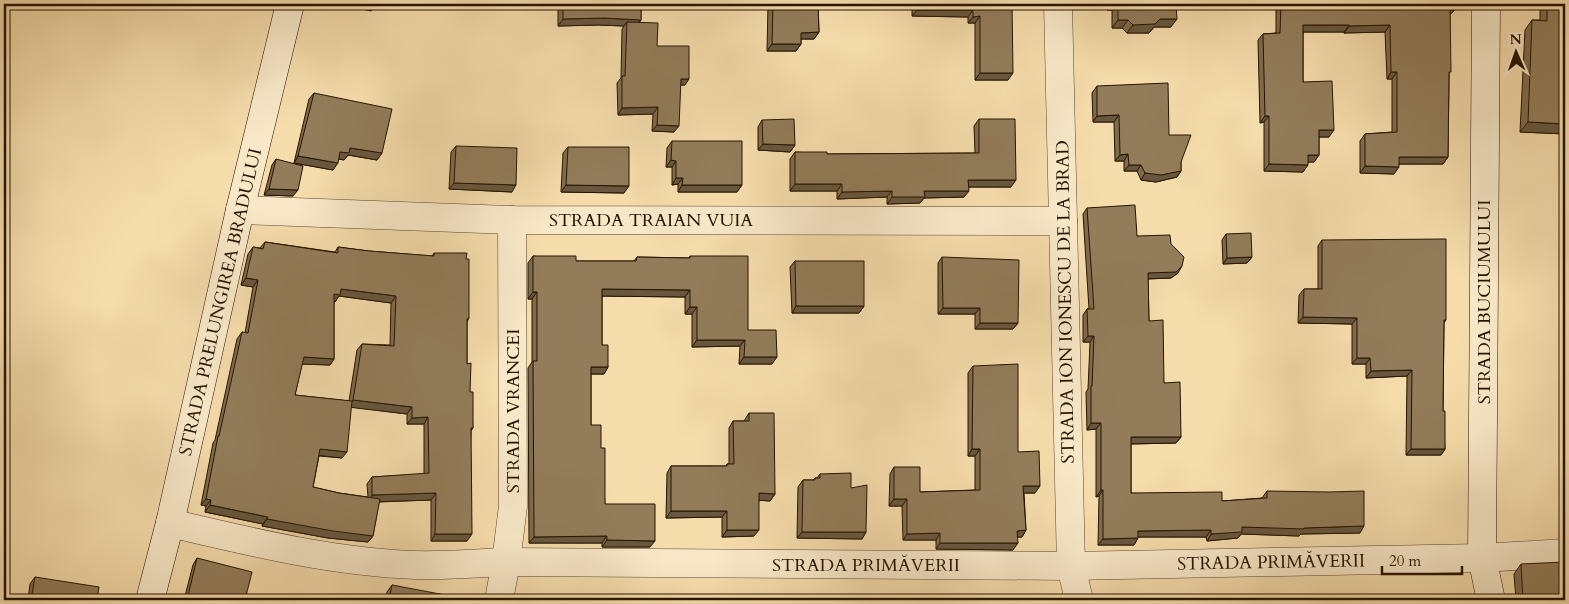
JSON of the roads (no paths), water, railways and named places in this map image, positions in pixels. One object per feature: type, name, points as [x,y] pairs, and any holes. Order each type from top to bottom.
[{"type":"street","name":"STRADA PRELUNGIREA BRADULUI","points":[[150,600],[170,523],[240,210],[290,4]]},
{"type":"street","name":"STRADA ION IONESCU DE LA BRAD","points":[[1058,4],[1071,566],[1079,600]]},
{"type":"street","name":"STRADA BUCIUMULUI","points":[[1486,4],[1482,558],[1491,600]]},
{"type":"street","name":"STRADA TRAIAN VUIA","points":[[240,210],[512,220],[1063,221]]},
{"type":"street","name":"STRADA VRANCEI","points":[[499,600],[513,506],[512,220]]},
{"type":"street","name":"STRADA PRIMĂVERII","points":[[170,523],[258,544],[341,559],[416,565],[506,562],[1071,566],[1482,558],[1565,553]]}]
